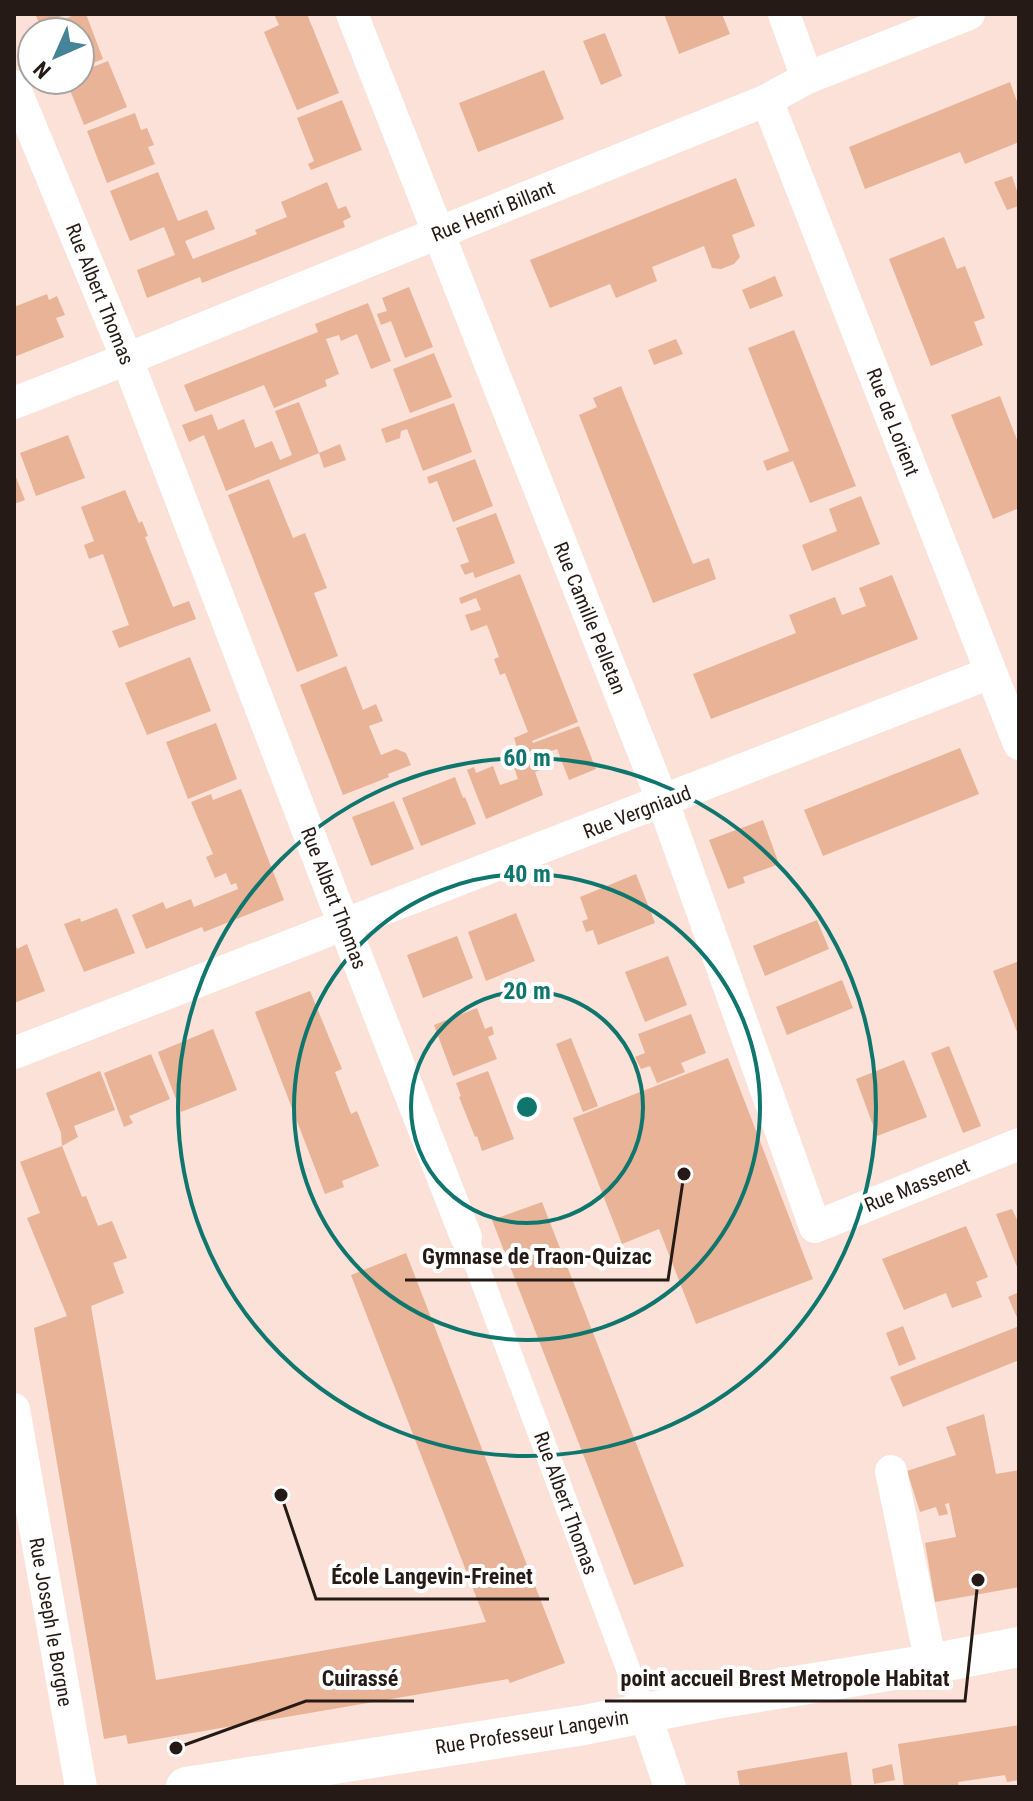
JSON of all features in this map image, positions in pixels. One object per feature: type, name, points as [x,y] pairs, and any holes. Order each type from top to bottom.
[{"type":"street","name":"Rue Camille Pelletan","points":[[352,14],[663,802],[815,1227]]},
{"type":"street","points":[[784,14],[807,78]]},
{"type":"street","name":"Rue Henri Billant","points":[[14,403],[767,100],[807,78],[969,14]]},
{"type":"street","name":"Rue Albert Thomas","points":[[14,86],[127,359],[466,1237],[645,1714]]},
{"type":"street","name":"Rue de Lorient","points":[[767,100],[1019,744]]},
{"type":"street","name":"Rue Vergniaud","points":[[14,1053],[990,673]]},
{"type":"street","name":"Rue Massenet","points":[[815,1227],[1019,1144]]},
{"type":"street","name":"Rue Joseph le Borgne","points":[[14,1409],[81,1787]]},
{"type":"street","points":[[891,1471],[931,1664]]},
{"type":"street","name":"Rue Professeur Langevin","points":[[186,1787],[584,1725],[1019,1647]]},
{"type":"street","points":[[645,1714],[670,1787]]},
{"type":"building","points":[[35,14],[67,14],[62,16]]},
{"type":"building","points":[[274,14],[307,14],[339,93],[297,110],[264,32],[279,25]]},
{"type":"building","points":[[664,14],[722,14],[730,34],[679,54]]},
{"type":"building","points":[[605,33],[622,76],[601,85],[583,41]]},
{"type":"building","points":[[96,40],[103,59],[96,62]]},
{"type":"building","points":[[108,61],[127,107],[84,125],[72,96],[96,96],[96,66]]},
{"type":"building","points":[[544,70],[564,119],[478,152],[459,103]]},
{"type":"building","points":[[1010,82],[1019,107],[1019,142],[965,164],[960,152],[865,189],[849,147]]},
{"type":"building","points":[[342,100],[362,150],[311,170],[308,164],[314,161],[297,118]]},
{"type":"building","points":[[135,113],[141,130],[147,128],[154,145],[148,147],[155,164],[107,183],[87,131]]},
{"type":"building","points":[[158,172],[178,221],[207,210],[215,229],[185,241],[193,259],[257,234],[255,230],[287,217],[281,202],[327,182],[338,209],[346,206],[351,217],[343,221],[345,227],[202,283],[200,277],[147,298],[137,270],[175,255],[164,227],[130,241],[110,191]]},
{"type":"building","points":[[1012,176],[1019,206],[1007,210],[994,182]]},
{"type":"building","points":[[736,178],[755,226],[732,235],[740,257],[734,264],[721,269],[712,268],[704,246],[652,267],[657,281],[616,298],[610,284],[550,308],[530,260]]},
{"type":"building","points":[[944,237],[957,269],[965,266],[985,318],[974,322],[983,345],[931,366],[889,259]]},
{"type":"building","points":[[775,276],[783,296],[750,309],[742,290]]},
{"type":"building","points":[[409,287],[433,347],[405,358],[391,321],[381,325],[377,314],[387,311],[382,298]]},
{"type":"building","points":[[47,294],[49,300],[57,296],[65,315],[56,318],[64,337],[14,357],[14,307]]},
{"type":"building","points":[[368,303],[391,361],[371,369],[357,334],[341,341],[339,335],[326,339],[339,374],[325,380],[327,386],[274,408],[264,385],[195,412],[184,385],[318,332],[315,324]]},
{"type":"building","points":[[794,330],[856,486],[810,503],[793,461],[767,471],[763,461],[789,451],[748,348]]},
{"type":"building","points":[[676,339],[683,354],[654,365],[648,350]]},
{"type":"building","points":[[434,353],[452,397],[410,413],[393,369]]},
{"type":"building","points":[[621,386],[693,564],[709,558],[716,579],[653,603],[579,415],[597,407],[593,398]]},
{"type":"building","points":[[1000,396],[1019,445],[1019,508],[993,519],[951,415]]},
{"type":"building","points":[[299,402],[319,453],[226,491],[204,435],[189,442],[182,425],[212,414],[218,430],[244,419],[255,448],[272,441],[280,460],[292,455],[275,411]]},
{"type":"building","points":[[454,403],[472,452],[423,471],[407,429],[401,431],[400,438],[386,443],[381,429]]},
{"type":"building","points":[[68,435],[85,478],[36,496],[20,453]]},
{"type":"building","points":[[340,444],[346,460],[324,468],[319,453]]},
{"type":"building","points":[[475,459],[493,506],[453,522],[437,481],[429,484],[427,477]]},
{"type":"building","points":[[14,472],[25,500],[14,504]]},
{"type":"building","points":[[269,479],[293,538],[305,533],[327,588],[314,593],[338,656],[297,672],[228,495]]},
{"type":"building","points":[[125,490],[139,523],[142,521],[148,536],[145,537],[173,607],[189,601],[196,619],[119,648],[112,631],[129,625],[103,554],[89,559],[84,545],[94,541],[81,507]]},
{"type":"building","points":[[861,496],[880,544],[812,571],[802,545],[837,531],[829,509]]},
{"type":"building","points":[[496,513],[515,563],[475,578],[473,572],[465,575],[460,565],[469,562],[456,528]]},
{"type":"building","points":[[520,574],[578,722],[532,741],[579,726],[596,769],[569,780],[557,749],[537,756],[542,769],[535,772],[543,795],[486,819],[467,770],[474,767],[476,773],[493,766],[500,785],[518,779],[509,753],[518,750],[514,738],[528,732],[505,673],[500,675],[494,659],[499,657],[487,625],[471,631],[465,615],[481,610],[476,598],[461,604],[459,598]]},
{"type":"building","points":[[892,575],[918,639],[711,719],[693,674],[796,633],[789,615],[835,597],[842,615],[866,606],[859,588]]},
{"type":"building","points":[[190,657],[211,711],[147,735],[125,683]]},
{"type":"building","points":[[346,666],[363,710],[376,704],[383,721],[369,726],[381,755],[396,749],[406,753],[411,765],[343,795],[300,685]]},
{"type":"building","points":[[216,723],[237,779],[188,799],[166,742]]},
{"type":"building","points":[[960,748],[979,794],[823,856],[804,810]]},
{"type":"building","points":[[455,777],[476,824],[421,846],[402,798]]},
{"type":"building","points":[[241,789],[284,900],[204,932],[202,927],[146,949],[132,915],[163,902],[166,909],[191,899],[194,907],[238,889],[236,883],[231,885],[226,873],[215,878],[206,857],[213,854],[191,802],[211,794],[213,800]]},
{"type":"building","points":[[394,801],[414,849],[371,866],[352,817]]},
{"type":"building","points":[[763,820],[779,864],[743,877],[745,883],[728,889],[709,840]]},
{"type":"building","points":[[636,874],[655,923],[598,945],[593,930],[586,932],[582,921],[588,919],[580,897]]},
{"type":"building","points":[[117,908],[135,953],[84,972],[64,924],[80,918],[81,922]]},
{"type":"building","points":[[516,913],[535,961],[486,981],[468,932]]},
{"type":"building","points":[[817,920],[829,949],[765,976],[753,946]]},
{"type":"building","points":[[457,936],[473,978],[423,998],[407,955]]},
{"type":"building","points":[[14,940],[17,949],[27,944],[45,991],[14,1003]]},
{"type":"building","points":[[668,956],[687,1005],[645,1022],[625,972]]},
{"type":"building","points":[[1019,961],[1019,1037],[993,971]]},
{"type":"building","points":[[842,980],[853,1008],[787,1035],[776,1007]]},
{"type":"building","points":[[310,991],[342,1069],[335,1072],[351,1114],[357,1111],[379,1166],[342,1181],[344,1187],[325,1194],[255,1012]]},
{"type":"building","points":[[477,1008],[485,1029],[492,1026],[494,1034],[488,1037],[497,1059],[453,1076],[434,1025]]},
{"type":"building","points":[[691,1014],[706,1053],[681,1063],[685,1072],[657,1083],[650,1066],[641,1069],[635,1057],[645,1053],[638,1034]]},
{"type":"building","points":[[213,1029],[237,1090],[181,1112],[158,1052]]},
{"type":"building","points":[[571,1038],[598,1106],[583,1112],[556,1044]]},
{"type":"building","points":[[949,1046],[981,1126],[963,1133],[931,1053]]},
{"type":"building","points":[[151,1054],[170,1099],[129,1116],[133,1123],[124,1127],[104,1073]]},
{"type":"building","points":[[728,1058],[813,1279],[696,1324],[659,1229],[622,1244],[573,1118]]},
{"type":"building","points":[[904,1060],[927,1117],[877,1136],[856,1079]]},
{"type":"building","points":[[100,1071],[115,1110],[74,1126],[78,1137],[62,1146],[61,1133],[46,1093]]},
{"type":"building","points":[[488,1071],[514,1139],[482,1151],[456,1083]]},
{"type":"building","points":[[62,1146],[82,1197],[86,1196],[98,1226],[112,1221],[127,1258],[113,1263],[124,1293],[91,1306],[156,1680],[486,1622],[351,1275],[406,1253],[565,1663],[510,1683],[508,1679],[128,1744],[126,1735],[104,1739],[34,1328],[67,1316],[27,1218],[40,1213],[20,1162]]},
{"type":"building","points":[[542,1202],[684,1566],[634,1585],[492,1220]]},
{"type":"building","points":[[1012,1209],[1019,1224],[1019,1272],[996,1214]]},
{"type":"building","points":[[966,1226],[988,1277],[976,1282],[982,1297],[952,1308],[946,1293],[904,1310],[882,1259]]},
{"type":"building","points":[[1019,1292],[1019,1322],[1008,1297]]},
{"type":"building","points":[[903,1326],[916,1359],[899,1366],[886,1333]]},
{"type":"building","points":[[1019,1326],[1019,1360],[903,1407],[890,1377]]},
{"type":"building","points":[[984,1414],[996,1474],[1019,1470],[1019,1587],[935,1602],[925,1543],[956,1537],[949,1503],[945,1504],[948,1514],[939,1516],[936,1507],[920,1512],[907,1471],[956,1455],[946,1427]]},
{"type":"building","points":[[1019,1725],[1019,1780],[1007,1782],[1005,1775],[958,1782],[959,1787],[904,1787],[898,1744]]},
{"type":"building","points":[[847,1752],[852,1787],[740,1787],[737,1771]]},
{"type":"building","points":[[892,1764],[895,1780],[874,1784],[872,1769]]},
{"type":"place","name":"Gymnase de Traon-Quizac","points":[[684,1174]]},
{"type":"place","name":"École Langevin-Freinet","points":[[281,1495]]},
{"type":"place","name":"point accueil Brest Metropole Habitat","points":[[978,1580]]},
{"type":"place","name":"Cuirassé","points":[[176,1748]]}]
